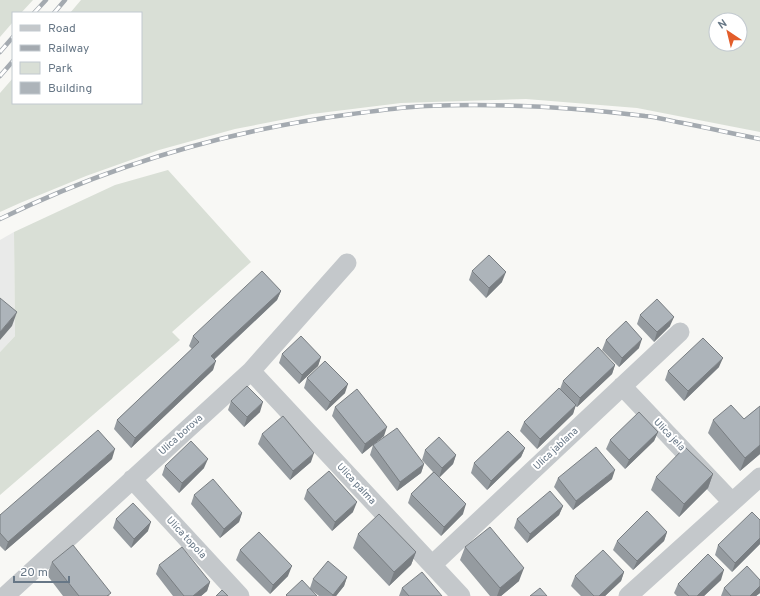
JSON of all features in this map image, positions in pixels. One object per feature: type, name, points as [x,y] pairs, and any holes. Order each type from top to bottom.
[{"type":"street","name":"Ulica borova","points":[[14,593],[132,479],[251,371],[347,263]]},
{"type":"street","name":"Ulica jablana","points":[[432,565],[680,332]]},
{"type":"street","name":"Ulica palma","points":[[251,371],[461,596]]},
{"type":"street","name":"Ulica jela","points":[[622,386],[732,502]]},
{"type":"street","points":[[628,596],[760,477]]},
{"type":"street","name":"Ulica topola","points":[[132,479],[240,596]]},
{"type":"shaded area","points":[[14,232],[15,336],[0,352],[0,240]]},
{"type":"green space","points":[[0,0],[33,0],[22,12],[12,12],[12,23],[0,37]]},
{"type":"green space","points":[[81,0],[760,0],[760,132],[637,108],[526,99],[401,103],[312,114],[235,129],[159,150],[86,176],[0,212],[0,93],[12,79],[12,104],[142,104],[142,12],[71,12]]},
{"type":"green space","points":[[168,170],[251,262],[172,332],[180,340],[0,495],[0,352],[15,336],[14,232],[115,185]]},
{"type":"building","points":[[489,255],[506,272],[489,288],[472,271]]},
{"type":"building","points":[[262,271],[281,291],[211,356],[216,361],[135,438],[117,420],[199,342],[193,336]]},
{"type":"building","points":[[0,298],[17,312],[0,332]]},
{"type":"building","points":[[657,299],[674,317],[657,332],[640,315]]},
{"type":"building","points":[[626,321],[642,339],[622,358],[606,340]]},
{"type":"building","points":[[301,336],[321,357],[302,375],[282,354]]},
{"type":"building","points":[[703,338],[723,358],[688,391],[668,371]]},
{"type":"building","points":[[598,347],[615,365],[580,398],[563,381]]},
{"type":"building","points":[[325,361],[348,384],[330,402],[307,378]]},
{"type":"building","points":[[247,386],[263,402],[247,417],[231,401]]},
{"type":"building","points":[[559,388],[576,405],[540,439],[524,422]]},
{"type":"building","points":[[357,389],[387,427],[365,444],[335,407]]},
{"type":"building","points":[[731,405],[744,419],[760,406],[760,445],[745,458],[713,420]]},
{"type":"building","points":[[639,412],[658,432],[629,460],[610,440]]},
{"type":"building","points":[[283,416],[314,453],[293,471],[262,434]]},
{"type":"building","points":[[397,428],[424,464],[400,482],[373,445]]},
{"type":"building","points":[[98,430],[115,449],[8,542],[0,533],[0,515]]},
{"type":"building","points":[[508,431],[525,448],[491,481],[474,463]]},
{"type":"building","points":[[439,437],[456,455],[442,468],[425,450]]},
{"type":"building","points":[[191,441],[208,459],[182,483],[165,466]]},
{"type":"building","points":[[596,447],[615,470],[576,501],[558,478]]},
{"type":"building","points":[[685,447],[713,474],[684,504],[656,477]]},
{"type":"building","points":[[329,471],[357,502],[335,522],[307,490]]},
{"type":"building","points":[[434,472],[466,504],[444,527],[411,494]]},
{"type":"building","points":[[213,479],[242,513],[224,529],[194,495]]},
{"type":"building","points":[[550,491],[563,506],[530,534],[517,519]]},
{"type":"building","points":[[133,503],[151,522],[134,539],[116,519]]},
{"type":"building","points":[[647,511],[667,532],[637,561],[617,541]]},
{"type":"building","points":[[752,512],[760,520],[760,538],[735,563],[718,545]]},
{"type":"building","points":[[379,514],[416,552],[394,572],[358,534]]},
{"type":"building","points":[[490,527],[524,568],[500,588],[465,547]]},
{"type":"building","points":[[259,532],[292,566],[273,585],[240,550]]},
{"type":"building","points":[[73,545],[111,593],[107,596],[79,596],[52,562]]},
{"type":"building","points":[[182,547],[210,582],[193,596],[184,596],[159,565]]},
{"type":"building","points":[[603,550],[624,572],[599,596],[594,596],[575,576]]},
{"type":"building","points":[[708,554],[724,570],[697,596],[689,596],[678,584]]},
{"type":"building","points":[[328,561],[347,577],[333,595],[313,579]]},
{"type":"building","points":[[747,566],[760,580],[760,586],[750,596],[731,596],[724,588]]},
{"type":"building","points":[[422,572],[442,596],[409,596],[402,588]]},
{"type":"building","points":[[302,580],[317,596],[286,595]]},
{"type":"building","points":[[540,588],[547,596],[530,596]]},
{"type":"building","points":[[222,590],[228,596],[216,596]]},
{"type":"railway","points":[[35,12],[46,0]]},
{"type":"railway","points":[[55,12],[65,0]]},
{"type":"railway","points":[[0,52],[12,38]]},
{"type":"railway","points":[[0,76],[12,62]]},
{"type":"railway","points":[[0,219],[85,182],[172,152],[216,140],[306,121],[398,108],[481,105],[536,106],[590,110],[655,117],[760,139]]}]
